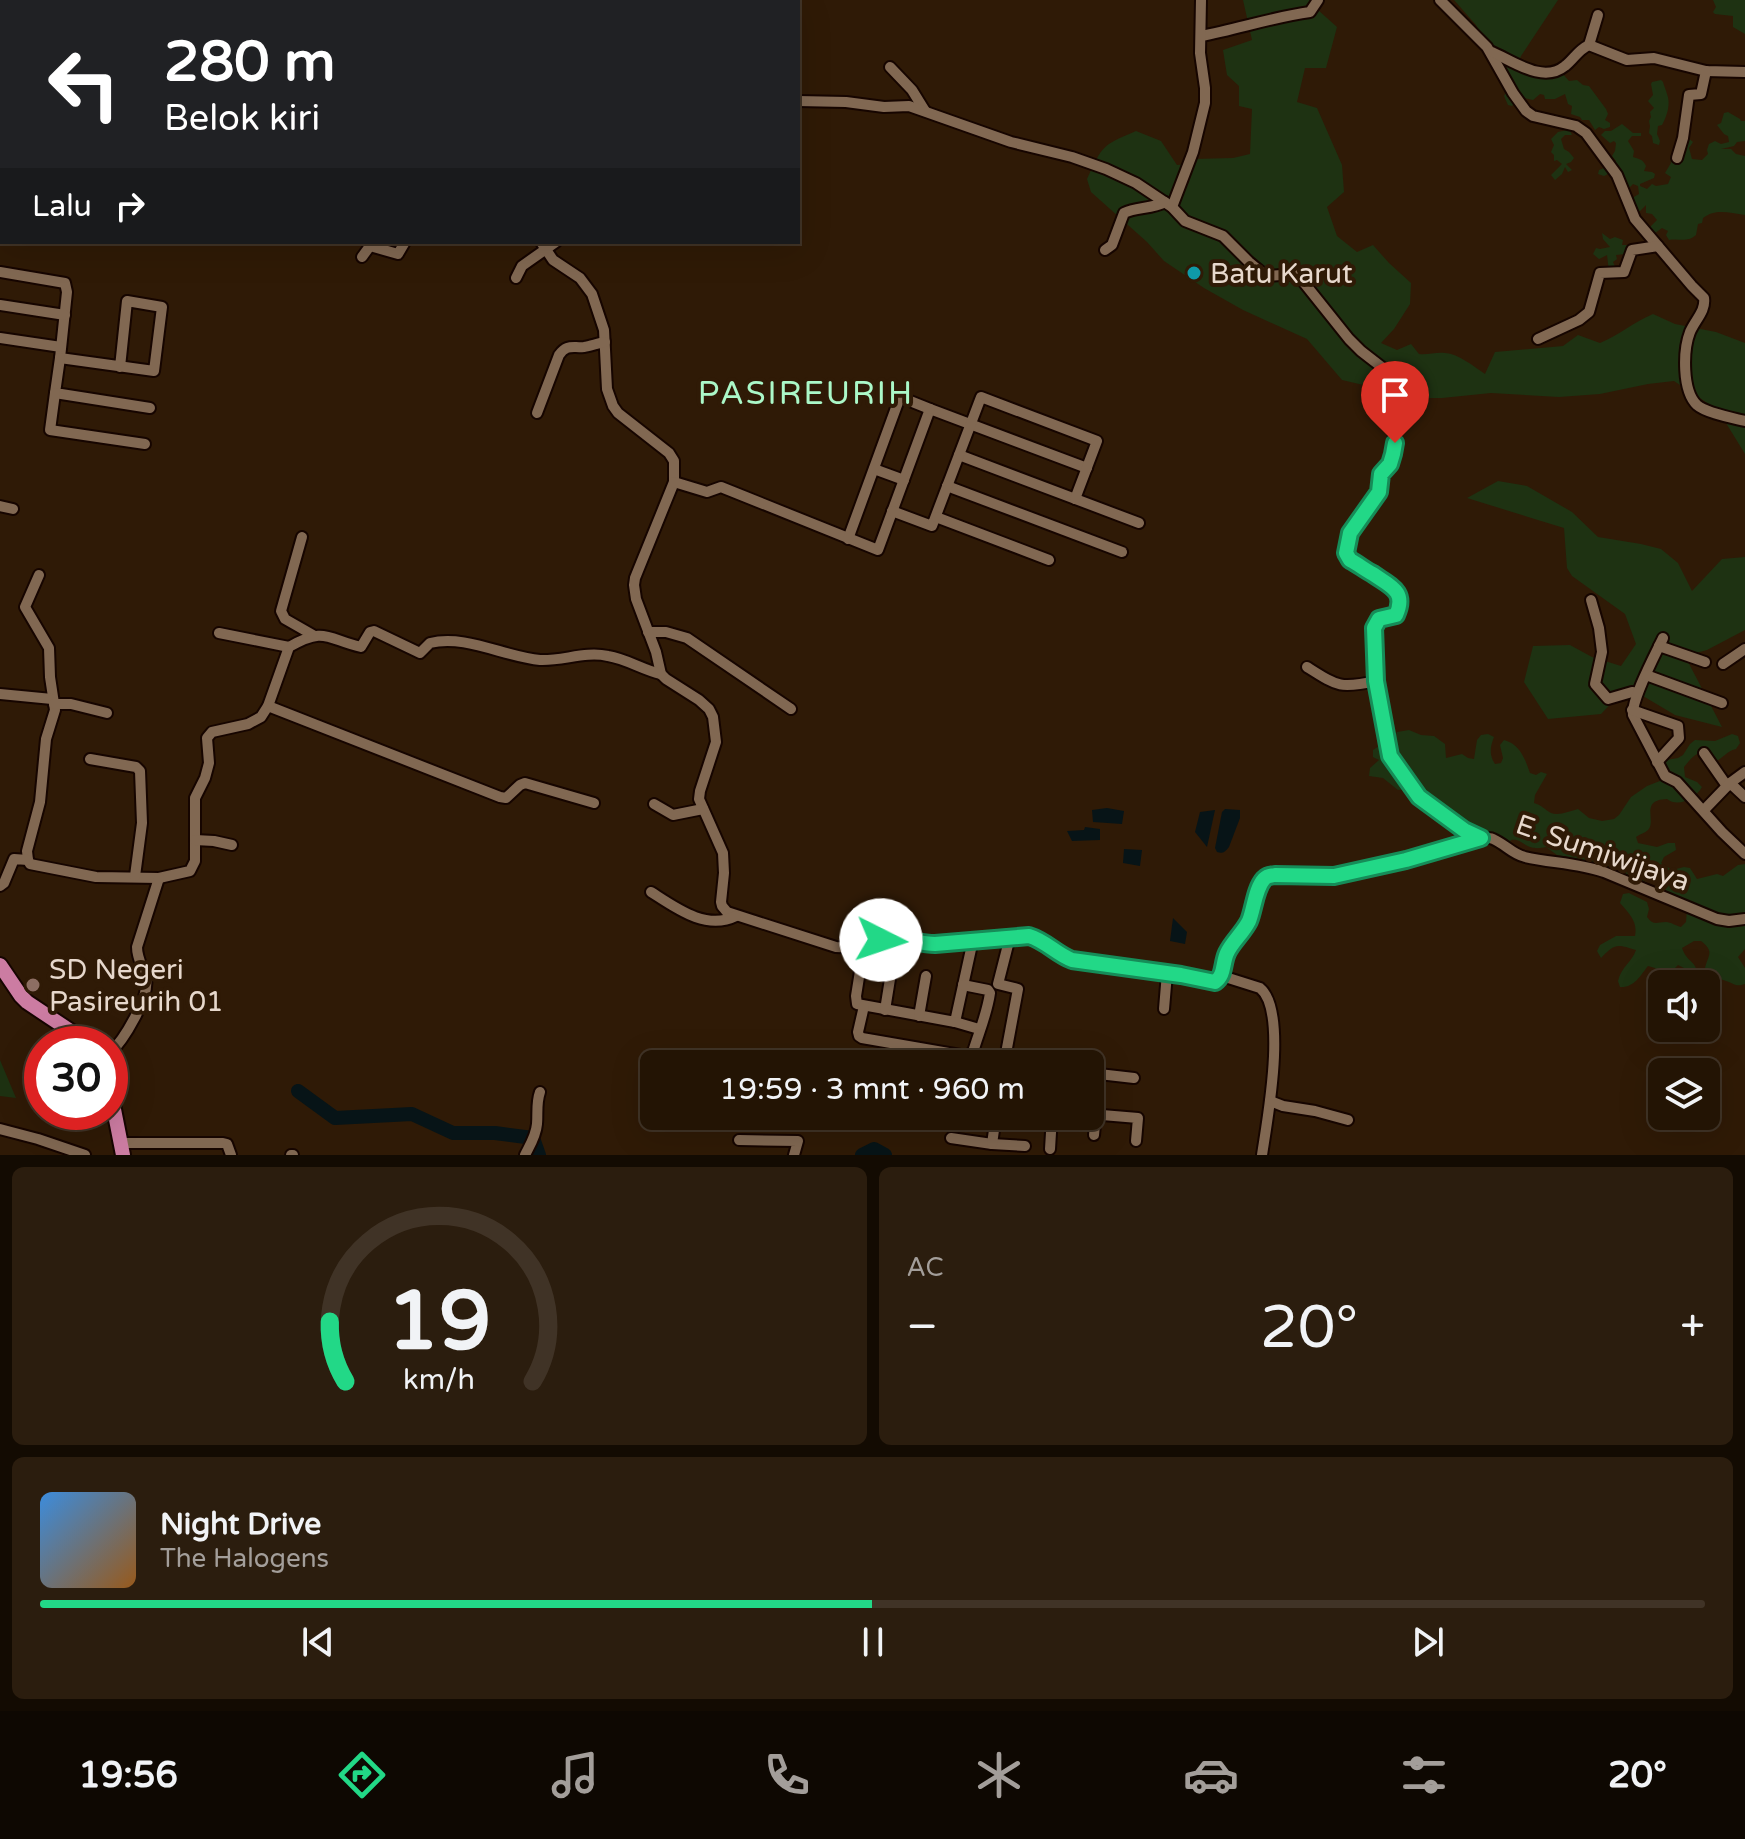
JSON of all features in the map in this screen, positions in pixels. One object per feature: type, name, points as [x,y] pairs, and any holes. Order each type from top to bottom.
[{"type":"main road","points":[[0,965],[27,1002],[63,1026]]},
{"type":"street","points":[[1168,205],[1193,152],[1203,113],[1205,88],[1200,53],[1201,0]]},
{"type":"street","points":[[1201,36],[1310,12],[1318,0]]},
{"type":"street","points":[[1440,0],[1482,41],[1526,111],[1533,116],[1576,126],[1586,133],[1617,175],[1635,219],[1705,302],[1691,330],[1685,354],[1691,396],[1697,405],[1706,410],[1745,421]]},
{"type":"street","points":[[1589,45],[1598,15]]},
{"type":"street","points":[[1490,52],[1535,72],[1552,73],[1589,45],[1627,60],[1654,58],[1706,71],[1745,72]]},
{"type":"street","points":[[890,67],[912,90],[925,111]]},
{"type":"street","points":[[1677,158],[1689,95],[1701,94],[1706,71]]},
{"type":"street","points":[[800,101],[915,107],[1011,142],[1106,169],[1136,183],[1168,205]]},
{"type":"street","points":[[1105,250],[1112,245],[1124,213],[1168,205]]},
{"type":"street","name":"E. Sumiwijaya","points":[[1168,205],[1185,221],[1223,236],[1266,276],[1297,274],[1349,339],[1401,382],[1404,394],[1399,405],[1390,464],[1381,474],[1379,492],[1350,533],[1346,548],[1350,560],[1389,584],[1400,600],[1396,615],[1379,619],[1374,628],[1376,681],[1390,756],[1419,797],[1464,830],[1495,840],[1524,857],[1586,866],[1717,919],[1745,919]]},
{"type":"street","points":[[362,257],[370,246],[398,254],[404,244]]},
{"type":"street","points":[[516,278],[522,266],[543,245],[553,260],[580,278],[592,294],[601,317],[607,389],[613,406],[669,453],[674,466],[674,482],[635,578],[634,593],[661,674]]},
{"type":"street","points":[[1538,339],[1589,312],[1600,273],[1624,272],[1632,250],[1658,246]]},
{"type":"street","points":[[0,272],[65,283],[65,315],[50,430],[145,444]]},
{"type":"street","points":[[0,338],[120,367],[154,371],[162,307],[127,301],[120,367]]},
{"type":"street","points":[[0,305],[65,315]]},
{"type":"street","points":[[537,413],[563,349],[605,342]]},
{"type":"street","points":[[55,393],[150,408]]},
{"type":"street","points":[[848,539],[900,397],[1087,468]]},
{"type":"street","points":[[892,511],[932,526],[981,397],[1097,441],[1075,499]]},
{"type":"street","points":[[674,482],[707,492],[721,487],[878,550],[930,409]]},
{"type":"street","points":[[959,455],[1139,523]]},
{"type":"street","points":[[874,469],[904,480]]},
{"type":"street","points":[[947,486],[1122,552]]},
{"type":"street","points":[[0,506],[13,509]]},
{"type":"street","points":[[936,517],[1049,560]]},
{"type":"street","points":[[302,537],[281,611],[285,619],[313,635],[333,637],[361,647],[370,632],[374,631],[420,653],[430,643],[437,641],[482,646],[541,660],[594,654],[610,656],[661,674],[699,700],[713,717],[716,742],[699,799],[723,853],[722,906],[736,916],[825,945],[846,948],[892,938],[922,944],[1029,936],[1038,938],[1072,960],[1215,982],[1222,976],[1229,949],[1249,921],[1261,882],[1266,877],[1334,876],[1406,860],[1481,838]]},
{"type":"street","points":[[39,575],[25,608],[49,648],[55,714],[46,739],[40,802],[27,851],[30,864],[86,876],[159,878],[190,871],[195,861],[195,798],[209,763],[207,738],[212,732],[248,724],[261,717],[268,706],[289,647]]},
{"type":"street","points":[[1591,600],[1602,652],[1595,684],[1608,699],[1637,693]]},
{"type":"street","points":[[648,632],[666,632],[687,638],[791,709]]},
{"type":"street","points":[[219,633],[289,647],[313,635]]},
{"type":"street","points":[[1705,662],[1661,642],[1632,710],[1665,776],[1677,782],[1745,854]]},
{"type":"street","points":[[1723,664],[1745,649]]},
{"type":"street","points":[[1307,667],[1339,686],[1376,681]]},
{"type":"street","points":[[1646,675],[1722,703]]},
{"type":"street","points":[[0,694],[71,704],[107,713]]},
{"type":"street","points":[[268,706],[500,797],[506,798],[525,783],[594,803]]},
{"type":"street","points":[[1632,710],[1678,726],[1679,738],[1657,762]]},
{"type":"street","points":[[1704,753],[1729,785],[1745,797]]},
{"type":"street","points":[[90,759],[136,767],[140,771],[142,823],[135,876]]},
{"type":"street","points":[[1704,810],[1745,772]]},
{"type":"street","points":[[654,804],[676,815],[703,809]]},
{"type":"street","points":[[195,840],[232,845]]},
{"type":"street","points":[[0,886],[14,859],[28,860]]},
{"type":"street","points":[[128,1030],[145,991],[146,980],[137,947],[159,878]]},
{"type":"street","points":[[651,892],[695,917],[722,921],[736,916]]},
{"type":"street","points":[[1007,1050],[1018,989],[998,984],[1010,937]]},
{"type":"street","points":[[955,1022],[973,940]]},
{"type":"street","points":[[864,946],[856,1002],[979,1029]]},
{"type":"street","points":[[1164,1009],[1167,973]]},
{"type":"street","points":[[919,1016],[926,976]]},
{"type":"street","points":[[1222,976],[1255,986],[1268,996],[1274,1051],[1262,1155]]},
{"type":"street","points":[[885,1010],[890,979]]},
{"type":"street","points":[[864,1006],[859,1036],[878,1042],[966,1056],[973,1052],[986,1016],[990,993],[963,985]]},
{"type":"street","points":[[1104,1075],[1134,1078]]},
{"type":"street","points":[[525,1155],[534,1139],[540,1092]]},
{"type":"street","points":[[1270,1101],[1348,1120]]},
{"type":"street","points":[[1104,1115],[1138,1118],[1136,1141]]},
{"type":"street","points":[[0,1129],[85,1155]]},
{"type":"street","points":[[992,1144],[994,1130]]},
{"type":"street","points":[[1050,1149],[1051,1130]]},
{"type":"street","points":[[1094,1130],[1094,1135]]},
{"type":"street","points":[[951,1138],[1025,1146]]},
{"type":"street","points":[[739,1140],[798,1141],[794,1155]]},
{"type":"street","points":[[122,1149],[223,1143],[229,1147],[231,1155]]},
{"type":"green space","points":[[1243,0],[1318,0],[1318,10],[1337,27],[1326,68],[1305,68],[1297,102],[1317,108],[1342,165],[1344,192],[1327,207],[1337,236],[1357,252],[1373,245],[1411,283],[1410,304],[1381,343],[1397,350],[1411,344],[1419,354],[1450,354],[1485,374],[1495,352],[1563,346],[1578,335],[1600,343],[1653,314],[1675,324],[1716,332],[1745,343],[1745,454],[1718,410],[1674,381],[1600,394],[1559,397],[1491,393],[1419,398],[1342,380],[1307,339],[1243,310],[1164,261],[1091,192],[1087,179],[1104,148],[1136,131],[1161,141],[1177,165],[1194,159],[1233,158],[1250,154],[1252,109],[1239,106],[1239,86],[1227,75],[1223,50],[1252,40]]},
{"type":"green space","points":[[1454,0],[1558,0],[1518,64],[1562,73],[1569,81],[1577,80],[1589,86],[1606,109],[1608,114],[1605,120],[1610,127],[1595,130],[1589,120],[1571,114],[1572,106],[1568,104],[1565,94],[1555,99],[1545,99],[1540,94],[1533,100],[1520,97],[1512,106],[1508,105],[1504,96],[1513,86],[1513,81],[1509,88],[1476,25]]},
{"type":"green space","points":[[1713,0],[1745,0],[1745,34],[1733,27],[1733,16],[1713,12],[1716,7]]},
{"type":"green space","points":[[1661,80],[1668,106],[1662,125],[1658,126],[1659,145],[1653,143],[1649,133],[1650,112],[1654,108],[1648,101],[1653,95],[1652,82]]},
{"type":"green space","points":[[1724,113],[1745,121],[1745,141],[1721,149],[1731,149],[1745,156],[1745,215],[1723,212],[1708,215],[1698,224],[1696,235],[1689,239],[1669,240],[1666,235],[1668,231],[1662,228],[1648,238],[1644,233],[1657,220],[1646,213],[1646,205],[1640,211],[1634,207],[1632,201],[1639,194],[1638,186],[1633,184],[1627,190],[1608,174],[1598,174],[1604,163],[1616,161],[1612,156],[1616,143],[1610,143],[1601,135],[1622,124],[1633,133],[1641,133],[1641,136],[1632,136],[1628,141],[1634,151],[1633,157],[1645,164],[1644,171],[1655,174],[1654,178],[1640,184],[1647,189],[1652,184],[1668,184],[1671,177],[1665,173],[1671,163],[1670,157],[1688,138],[1693,142],[1689,148],[1692,159],[1702,160],[1708,154],[1709,144],[1729,142],[1728,136],[1717,125],[1721,123]]},
{"type":"green space","points":[[1567,130],[1572,135],[1561,139],[1564,149],[1574,158],[1566,164],[1572,170],[1568,172],[1565,167],[1555,180],[1551,175],[1562,164],[1554,161],[1551,139],[1558,132]]},
{"type":"green space","points":[[1602,233],[1610,239],[1623,240],[1622,245],[1630,245],[1625,254],[1616,255],[1617,259],[1613,262],[1616,269],[1609,272],[1607,255],[1599,259],[1593,254],[1596,248],[1610,247]]},
{"type":"green space","points":[[1498,481],[1527,486],[1572,512],[1598,537],[1661,549],[1678,563],[1692,591],[1722,559],[1745,557],[1745,630],[1707,650],[1685,656],[1722,727],[1675,715],[1625,689],[1601,714],[1548,719],[1524,682],[1533,646],[1570,645],[1592,657],[1621,666],[1636,644],[1625,614],[1572,576],[1567,568],[1564,528],[1467,498]]},
{"type":"green space","points":[[1409,730],[1434,736],[1445,744],[1446,758],[1462,754],[1474,759],[1477,740],[1481,735],[1488,734],[1494,737],[1491,751],[1495,764],[1501,763],[1503,758],[1500,745],[1504,740],[1510,742],[1521,753],[1530,773],[1547,774],[1534,803],[1554,814],[1578,809],[1589,818],[1602,821],[1614,819],[1631,797],[1665,779],[1666,760],[1683,755],[1695,740],[1715,741],[1732,734],[1738,736],[1740,743],[1736,749],[1717,761],[1714,762],[1705,752],[1691,759],[1684,767],[1685,777],[1702,787],[1691,798],[1681,802],[1667,799],[1653,803],[1650,826],[1636,837],[1638,843],[1657,847],[1675,843],[1676,850],[1664,857],[1661,863],[1672,870],[1690,868],[1697,879],[1717,874],[1723,876],[1738,865],[1745,864],[1745,949],[1738,957],[1745,968],[1745,984],[1736,985],[1720,980],[1720,970],[1706,970],[1708,948],[1701,941],[1694,941],[1682,948],[1696,970],[1685,970],[1678,965],[1673,970],[1657,970],[1648,966],[1633,983],[1620,987],[1619,976],[1636,950],[1617,946],[1601,958],[1597,951],[1600,945],[1616,936],[1635,936],[1634,922],[1620,903],[1623,894],[1629,893],[1647,902],[1647,917],[1653,923],[1668,922],[1681,927],[1686,922],[1686,908],[1681,900],[1677,897],[1663,900],[1652,892],[1665,880],[1658,870],[1651,873],[1643,884],[1585,861],[1557,855],[1546,847],[1532,848],[1514,840],[1508,844],[1495,840],[1489,845],[1412,788],[1398,790],[1383,778],[1369,776],[1370,768],[1379,760],[1373,757],[1373,750],[1390,741],[1397,732]]},
{"type":"green space","points":[[0,1060],[16,1098],[0,1096]]},
{"type":"shaded area","points":[[1107,808],[1124,811],[1122,824],[1093,822],[1092,810]]},
{"type":"shaded area","points":[[1225,809],[1240,810],[1240,818],[1229,847],[1219,853],[1215,848]]},
{"type":"shaded area","points":[[1215,810],[1207,847],[1195,832],[1200,812]]},
{"type":"shaded area","points":[[1085,827],[1100,829],[1100,840],[1072,841],[1067,831],[1084,830]]},
{"type":"shaded area","points":[[1124,849],[1142,850],[1140,866],[1123,863]]},
{"type":"shaded area","points":[[1173,918],[1187,932],[1185,944],[1170,941]]},
{"type":"waterway","points":[[298,1091],[335,1118],[412,1114],[453,1133],[495,1133],[533,1138],[539,1155]]},
{"type":"waterway","points":[[862,1155],[874,1149],[885,1155]]},
{"type":"place","name":"Batu Karut","points":[[1194,273]]},
{"type":"place","name":"SD Negeri Pasireurih 01","points":[[33,985]]},
{"type":"district","name":"PASIREURIH","points":[[806,393]]},
{"type":"route","points":[[881,940],[892,938],[935,944],[1029,936],[1038,938],[1072,960],[1215,982],[1222,976],[1229,949],[1249,921],[1261,882],[1266,877],[1334,876],[1406,860],[1481,838],[1464,830],[1419,797],[1390,756],[1376,681],[1374,628],[1379,619],[1396,615],[1400,600],[1394,588],[1350,560],[1346,548],[1350,533],[1379,492],[1381,474],[1390,464],[1395,443]]}]
